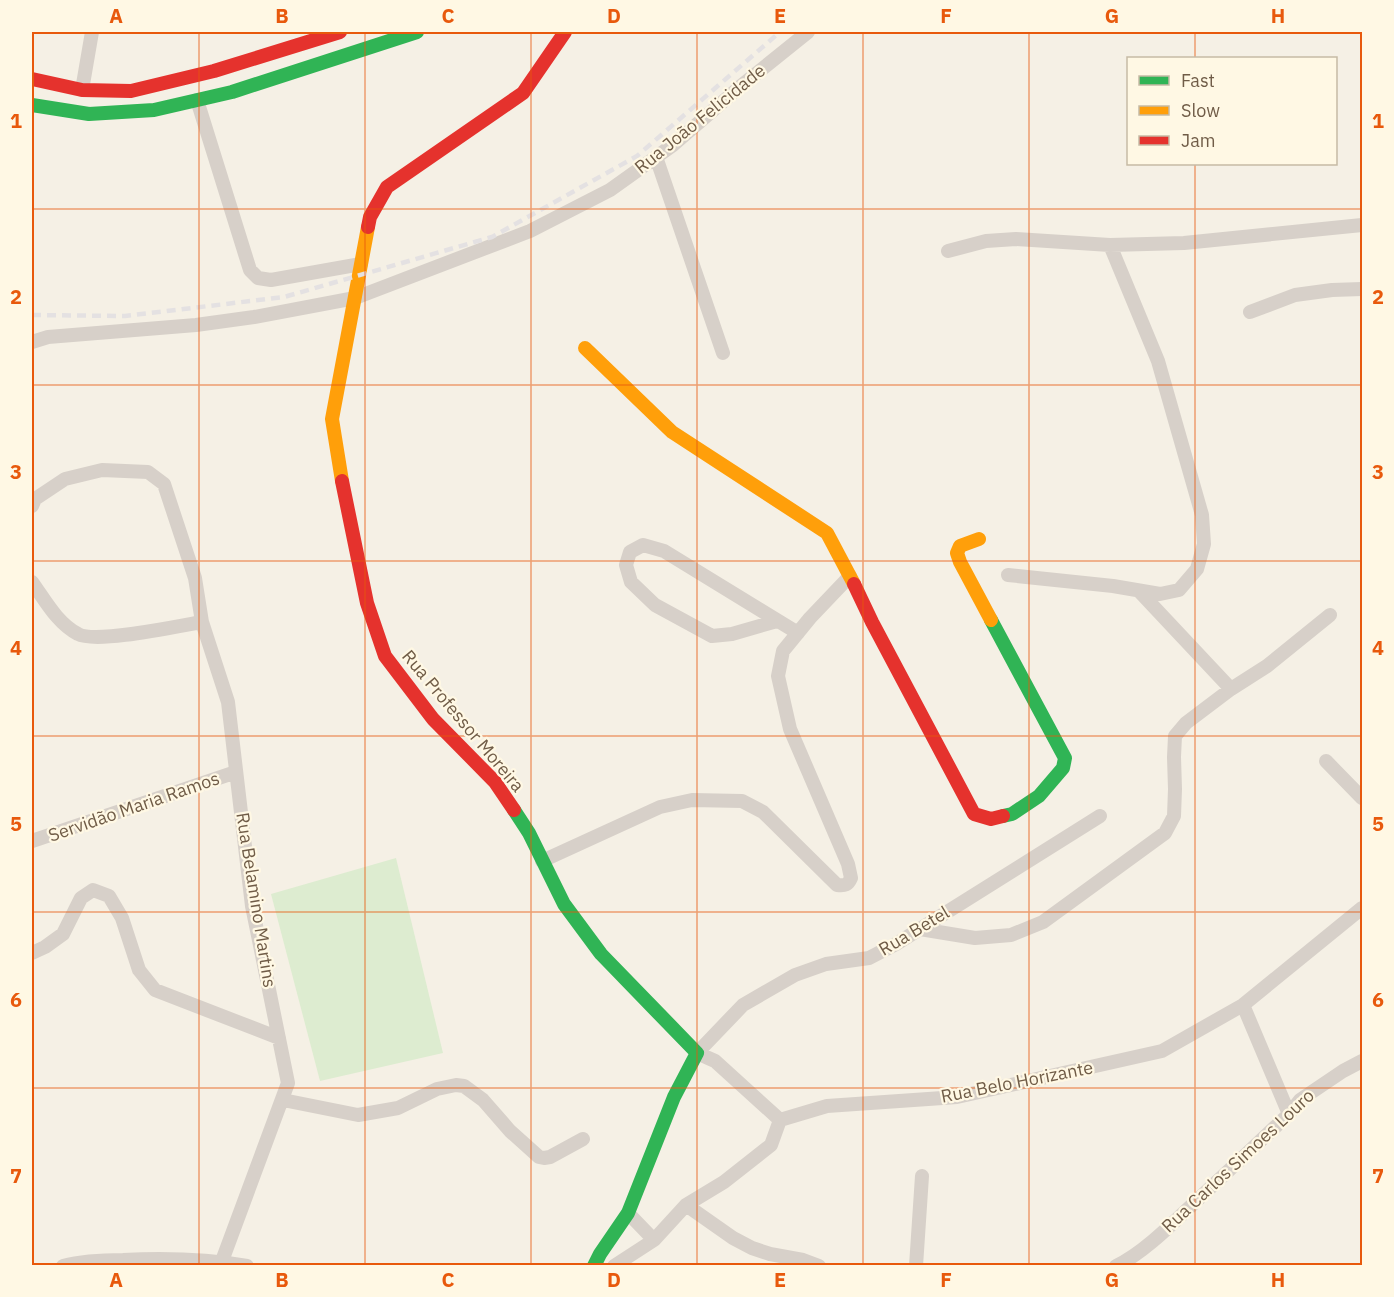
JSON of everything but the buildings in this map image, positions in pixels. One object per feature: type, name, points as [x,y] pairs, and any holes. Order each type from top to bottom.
[{"type":"street","points":[[82,90],[92,32]]},
{"type":"street","points":[[32,79],[82,90],[131,91],[214,71],[340,32]]},
{"type":"street","points":[[32,105],[89,114],[154,110],[232,92],[417,32]]},
{"type":"street","name":"Rua Professor Moreira","points":[[565,32],[524,93],[387,187],[370,217],[332,419],[368,603],[385,656],[433,719],[495,783],[529,833],[564,904],[601,954],[697,1053]]},
{"type":"street","name":"Rua João Felicidade","points":[[32,342],[48,337],[196,325],[254,317],[355,298],[530,231],[610,190],[673,146],[741,86],[808,32]]},
{"type":"street","points":[[197,100],[250,270],[258,278],[271,280],[361,264]]},
{"type":"street","points":[[656,157],[723,353]]},
{"type":"street","points":[[948,251],[986,242],[1016,239],[1110,245],[1184,243],[1362,225]]},
{"type":"street","points":[[1008,575],[1113,586],[1161,594],[1179,590],[1197,569],[1204,544],[1202,515],[1158,361],[1110,245]]},
{"type":"street","points":[[1250,312],[1295,296],[1332,290],[1362,289]]},
{"type":"street","points":[[585,348],[672,432],[826,533],[974,814],[991,819],[1012,814],[1039,796],[1063,768],[1065,758],[960,562],[957,553],[960,546],[979,539]]},
{"type":"street","name":"Rua Belamino Martins","points":[[32,506],[35,499],[65,479],[102,470],[148,472],[164,484],[195,578],[202,622],[228,702],[252,906],[288,1083],[222,1261]]},
{"type":"street","points":[[777,621],[732,634],[712,636],[655,605],[631,582],[626,565],[630,552],[643,545],[664,551],[798,633]]},
{"type":"street","points":[[542,861],[660,807],[692,800],[742,801],[763,812],[837,885],[848,884],[851,878],[848,864],[790,729],[778,676],[783,651],[850,576]]},
{"type":"street","points":[[32,582],[59,620],[79,635],[102,638],[202,622]]},
{"type":"street","points":[[1139,591],[1231,688]]},
{"type":"street","points":[[920,929],[975,938],[1011,935],[1043,922],[1165,833],[1174,816],[1175,736],[1186,723],[1231,688],[1267,666],[1330,615]]},
{"type":"street","points":[[1326,761],[1357,782],[1362,798]]},
{"type":"street","name":"Servidão Maria Ramos","points":[[32,841],[236,772]]},
{"type":"street","name":"Rua Betel","points":[[697,1053],[742,1005],[795,975],[826,964],[869,958],[896,944],[1100,816]]},
{"type":"street","points":[[32,953],[63,934],[81,898],[93,890],[109,896],[122,918],[139,970],[155,990],[279,1038]]},
{"type":"street","name":"Rua Belo Horizante","points":[[780,1120],[827,1106],[957,1097],[1162,1051],[1244,1005],[1362,908]]},
{"type":"street","points":[[1244,1005],[1289,1114]]},
{"type":"street","points":[[594,1266],[628,1213],[674,1097],[697,1053],[716,1061],[780,1120],[771,1145],[724,1182],[686,1205],[654,1240],[614,1266]]},
{"type":"street","name":"Rua Carlos Simoes Louro","points":[[1122,1264],[1181,1216],[1289,1114],[1300,1100],[1362,1061]]},
{"type":"street","points":[[283,1100],[358,1115],[398,1108],[437,1089],[460,1085],[483,1100],[510,1131],[539,1157],[550,1157],[584,1139]]},
{"type":"street","points":[[916,1266],[922,1176]]},
{"type":"street","points":[[686,1205],[733,1238],[752,1248],[819,1266]]},
{"type":"street","points":[[628,1213],[654,1240]]},
{"type":"street","points":[[63,1266],[110,1260],[222,1261],[248,1266]]},
{"type":"green space","points":[[396,858],[443,1053],[320,1081],[271,894]]},
{"type":"railway","points":[[32,315],[125,316],[284,297],[492,237],[637,156],[780,32]]},
{"type":"traffic: fast","points":[[32,105],[89,114],[154,110],[232,92],[417,32]]},
{"type":"traffic: fast","points":[[991,620],[1065,758],[1063,768],[1039,796],[1012,814],[1003,816]]},
{"type":"traffic: fast","points":[[514,810],[529,833],[564,904],[601,954],[697,1053],[674,1097],[628,1213],[594,1266]]},
{"type":"traffic: slow","points":[[342,481],[332,419],[368,227]]},
{"type":"traffic: slow","points":[[585,348],[672,432],[827,533],[854,584]]},
{"type":"traffic: slow","points":[[979,539],[960,546],[957,553],[991,620]]},
{"type":"traffic: jam","points":[[32,79],[82,90],[131,91],[214,71],[340,32]]},
{"type":"traffic: jam","points":[[368,227],[370,217],[387,187],[523,93],[565,32]]},
{"type":"traffic: jam","points":[[342,481],[367,603],[385,656],[433,719],[495,782],[514,810]]},
{"type":"traffic: jam","points":[[854,584],[974,814],[991,819],[1003,816]]}]
